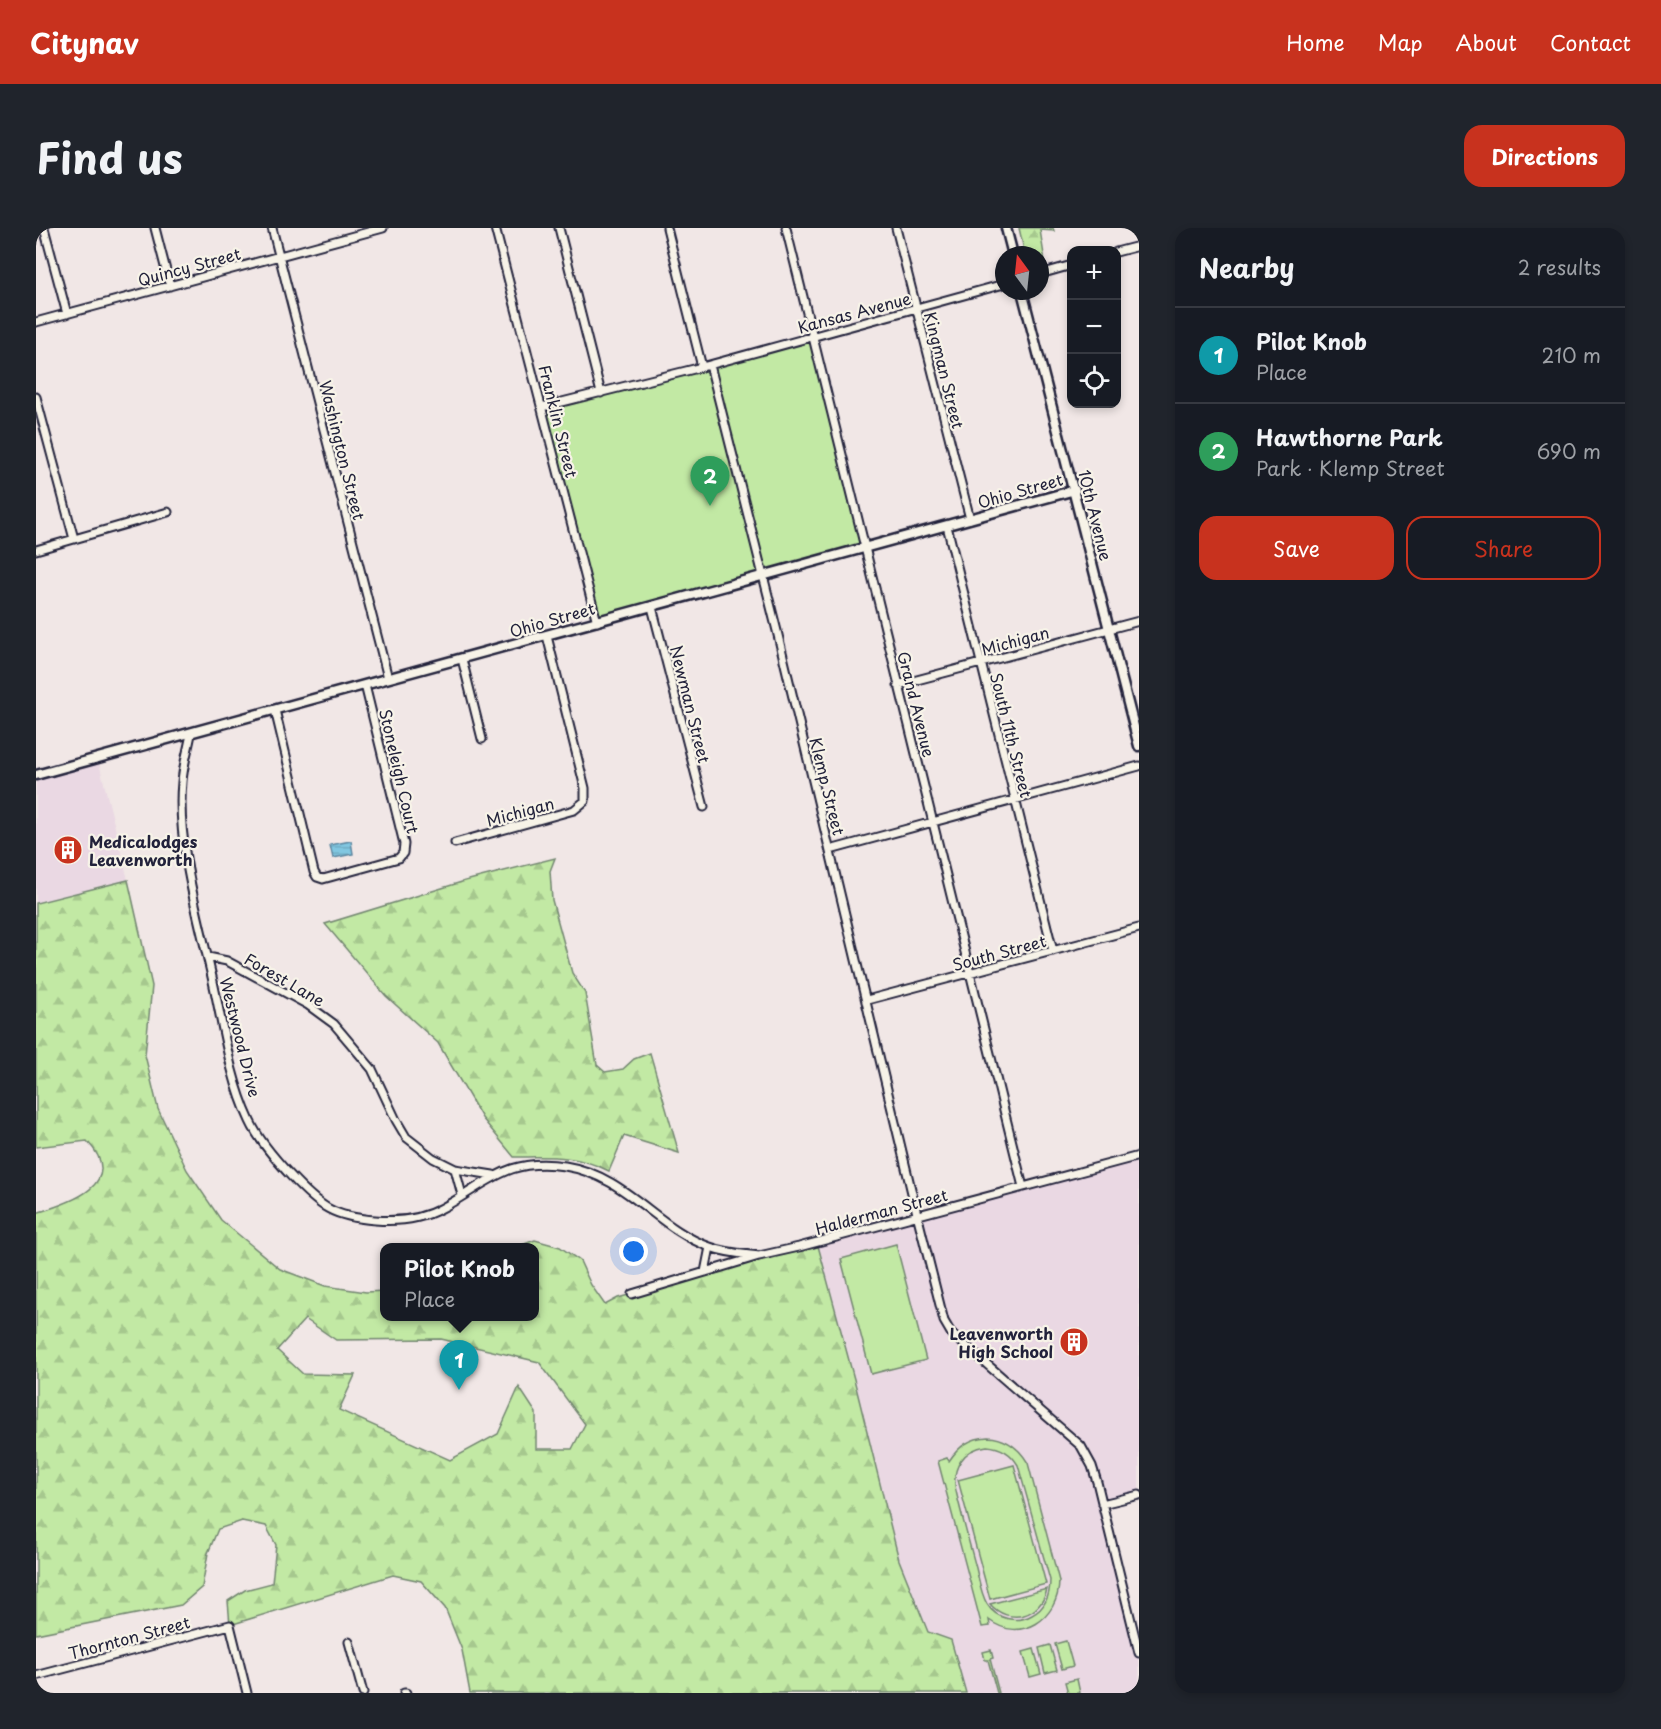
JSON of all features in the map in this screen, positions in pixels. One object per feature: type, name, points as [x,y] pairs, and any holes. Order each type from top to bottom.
[{"type":"street","points":[[44,228],[67,314]]},
{"type":"street","points":[[155,228],[170,286]]},
{"type":"street","name":"Washington Street","points":[[272,228],[388,678]]},
{"type":"street","name":"Quincy Street","points":[[36,322],[383,228]]},
{"type":"street","name":"Franklin Street","points":[[495,228],[597,622]]},
{"type":"street","points":[[559,228],[601,393]]},
{"type":"street","points":[[542,407],[702,367],[667,228]]},
{"type":"street","name":"Grand Avenue","points":[[786,228],[863,549],[934,823],[1023,1187]]},
{"type":"street","name":"Kingman Street","points":[[896,228],[970,519]]},
{"type":"street","points":[[1006,228],[1011,246]]},
{"type":"street","points":[[1121,251],[1139,246]]},
{"type":"street","points":[[1049,271],[1067,266]]},
{"type":"street","name":"Kansas Avenue","points":[[702,367],[995,287]]},
{"type":"street","name":"10th Avenue","points":[[1024,300],[1139,746]]},
{"type":"street","name":"Klemp Street","points":[[710,365],[831,850],[917,1214]]},
{"type":"street","points":[[36,397],[74,540]]},
{"type":"street","name":"Ohio Street","points":[[36,776],[1075,490]]},
{"type":"street","points":[[36,550],[168,512]]},
{"type":"street","name":"South 11th Street","points":[[947,526],[1053,951]]},
{"type":"street","name":"Newman Street","points":[[652,607],[704,807]]},
{"type":"street","name":"Michigan","points":[[898,685],[1139,621]]},
{"type":"street","name":"Michigan","points":[[455,843],[574,810],[582,806],[586,798],[547,636]]},
{"type":"street","points":[[462,658],[482,739]]},
{"type":"street","name":"Stoneleigh Court","points":[[275,710],[317,877],[323,879],[399,858],[403,853],[404,844],[365,685]]},
{"type":"street","name":"Westwood Drive","points":[[191,734],[182,782],[186,852],[194,900],[236,1084],[250,1123],[274,1158],[314,1200],[339,1215],[400,1221],[442,1208],[493,1175],[520,1166],[551,1164],[579,1168],[605,1178],[682,1233],[710,1247],[759,1256]]},
{"type":"street","points":[[831,850],[1139,766]]},
{"type":"street","name":"South Street","points":[[867,1000],[1139,928]]},
{"type":"street","name":"Forest Lane","points":[[208,957],[227,961],[308,1005],[334,1024],[372,1069],[406,1137],[433,1158],[455,1169],[493,1175]]},
{"type":"street","name":"Halderman Street","points":[[632,1293],[759,1256],[1139,1156]]},
{"type":"street","points":[[455,1169],[462,1195]]},
{"type":"street","points":[[917,1214],[944,1321],[951,1333],[1080,1446],[1092,1466],[1139,1653]]},
{"type":"street","points":[[705,1272],[710,1247]]},
{"type":"street","points":[[1102,1504],[1139,1495]]},
{"type":"street","name":"Thornton Street","points":[[36,1676],[230,1625],[247,1693]]},
{"type":"street","points":[[349,1642],[363,1693]]},
{"type":"shaded area","points":[[98,759],[128,880],[36,903],[36,775]]},
{"type":"shaded area","points":[[1139,1157],[1139,1495],[1103,1504],[1139,1653],[1139,1693],[966,1693],[951,1641],[928,1632],[899,1560],[817,1242]]},
{"type":"green space","points":[[1019,228],[1053,228],[1054,231],[1040,230],[1043,246],[1023,246]]},
{"type":"green space","points":[[812,338],[863,549],[597,622],[542,407]]},
{"type":"green space","points":[[555,858],[550,871],[552,900],[572,973],[585,993],[597,1065],[605,1072],[623,1069],[634,1059],[650,1053],[679,1153],[624,1136],[609,1171],[573,1159],[514,1157],[482,1118],[438,1043],[386,996],[325,924],[465,881]]},
{"type":"green space","points":[[128,880],[152,986],[145,1055],[158,1109],[187,1170],[221,1220],[280,1269],[325,1286],[366,1292],[380,1291],[380,1321],[539,1321],[539,1243],[527,1243],[535,1240],[560,1247],[580,1261],[591,1285],[605,1305],[618,1298],[817,1242],[899,1560],[928,1632],[951,1640],[966,1693],[470,1693],[462,1650],[445,1608],[421,1581],[393,1575],[230,1625],[228,1601],[245,1590],[272,1583],[276,1545],[266,1526],[242,1521],[218,1529],[208,1553],[202,1587],[181,1605],[36,1634],[36,1213],[64,1204],[90,1189],[98,1180],[101,1169],[98,1156],[87,1141],[36,1147],[36,903]],"holes":[[[305,1319],[336,1340],[441,1339],[539,1362],[585,1424],[572,1449],[536,1449],[536,1413],[519,1387],[498,1434],[450,1460],[339,1410],[355,1375],[303,1374],[277,1350]]]},
{"type":"green space","points":[[896,1244],[926,1360],[871,1374],[841,1259]]},
{"type":"green space","points":[[988,1437],[1006,1442],[1016,1448],[1028,1463],[1059,1581],[1053,1606],[1036,1624],[1025,1628],[1001,1627],[989,1620],[990,1626],[982,1627],[938,1461],[947,1458],[949,1461],[966,1444]],"holes":[[[992,1447],[1009,1454],[1018,1465],[1050,1580],[1044,1605],[1026,1618],[1014,1619],[1001,1616],[991,1609],[985,1600],[956,1491],[955,1475],[965,1455],[979,1448]]]},
{"type":"green space","points":[[1014,1465],[1046,1584],[990,1599],[958,1480]]},
{"type":"green space","points":[[1047,1589],[1044,1599],[1038,1606],[1023,1615],[1006,1615],[990,1604]]},
{"type":"green space","points":[[1066,1641],[1073,1666],[1062,1669],[1055,1644]]},
{"type":"green space","points":[[1050,1645],[1057,1670],[1045,1673],[1039,1648]]},
{"type":"green space","points":[[1034,1649],[1041,1674],[1030,1677],[1023,1652]]},
{"type":"green space","points":[[991,1650],[993,1658],[990,1659],[999,1693],[997,1693],[988,1660],[985,1660],[983,1652]]},
{"type":"green space","points":[[1077,1679],[1080,1693],[1068,1693],[1065,1682]]},
{"type":"water","points":[[351,841],[353,854],[333,858],[330,845]]},
{"type":"place","name":"Hawthorne Park","points":[[710,506]]},
{"type":"place","name":"Medicalodges Leavenworth","points":[[68,850]]},
{"type":"place","name":"Leavenworth High School","points":[[1074,1342]]},
{"type":"place","name":"Pilot Knob","points":[[459,1390]]}]
